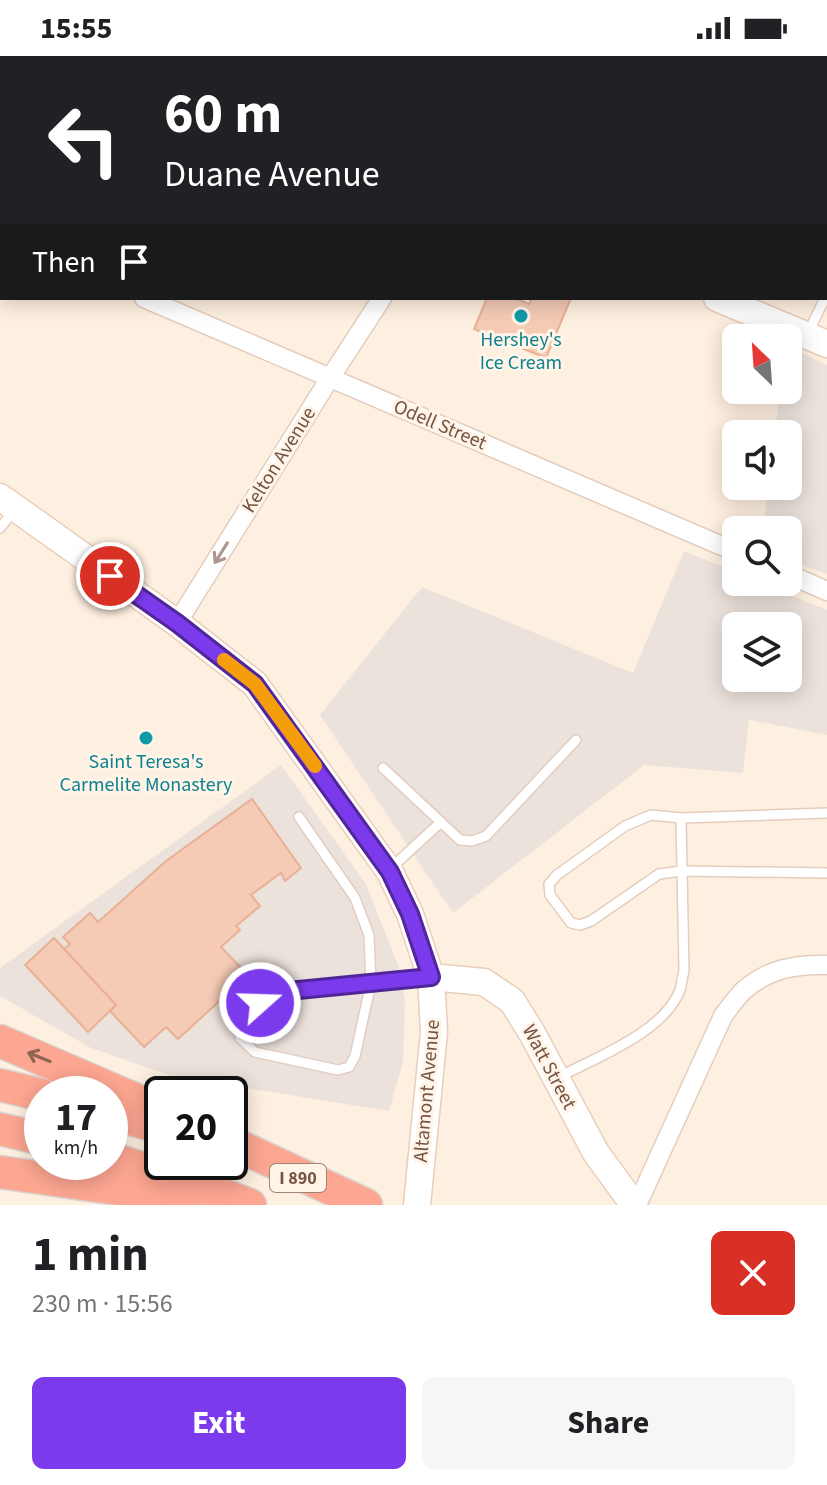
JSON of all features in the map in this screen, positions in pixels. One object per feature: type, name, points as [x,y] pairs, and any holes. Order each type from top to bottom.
[{"type":"highway","points":[[0,1041],[144,1103]]},
{"type":"highway","points":[[0,1085],[24,1091]]},
{"type":"highway","points":[[0,1129],[24,1135]]},
{"type":"highway","points":[[248,1150],[366,1205]]},
{"type":"highway","name":"I 890","points":[[248,1158],[366,1205]]},
{"type":"highway","name":"I 890","points":[[128,1164],[250,1205]]},
{"type":"highway","points":[[0,1172],[118,1189],[186,1205]]},
{"type":"main road","points":[[723,300],[817,340]]},
{"type":"main road","name":"Altamont Avenue","points":[[5,511],[177,623],[255,684],[388,870],[410,914],[431,977],[434,1032],[417,1205]]},
{"type":"main road","name":"Watt Street","points":[[431,977],[484,982],[512,1001],[596,1153],[635,1205]]},
{"type":"street","name":"Odell Street","points":[[149,300],[722,546]]},
{"type":"street","name":"Kelton Avenue","points":[[177,623],[381,300]]},
{"type":"street","points":[[802,580],[827,591]]},
{"type":"street","points":[[635,1205],[723,1016],[743,991],[766,975],[790,966],[827,965]]},
{"type":"lane","points":[[817,340],[825,300]]},
{"type":"lane","points":[[383,768],[460,840],[472,841],[486,836],[576,740]]},
{"type":"lane","points":[[827,813],[681,818],[651,815],[625,826],[549,884],[550,895],[571,923],[580,925],[591,921],[659,874],[682,871],[827,873]]},
{"type":"lane","points":[[299,817],[355,898],[369,935],[371,983],[355,1056],[349,1067],[338,1070],[255,1052],[240,1038],[240,1022],[260,1003],[278,992],[371,983],[431,977]]},
{"type":"lane","points":[[556,1079],[647,1030],[669,1009],[680,990],[684,971],[681,818]]},
{"type":"lane","points":[[388,870],[441,822]]},
{"type":"shaded area","points":[[802,353],[827,365],[827,574],[802,565],[802,516],[765,516],[766,500],[802,500],[802,420],[777,420],[778,404],[802,404]]},
{"type":"shaded area","points":[[684,551],[722,566],[722,596],[793,596],[827,610],[827,735],[749,720],[743,773],[644,765],[453,913],[320,715],[422,587],[633,673]]},
{"type":"shaded area","points":[[281,765],[366,884],[398,965],[405,1001],[403,1062],[389,1111],[248,1088],[248,1076],[172,1076],[91,1048],[0,996],[0,968]]},
{"type":"building","name":"Hershey's Ice Cream","points":[[486,300],[520,300],[529,304],[531,300],[570,300],[546,358],[474,329]]},
{"type":"building","points":[[252,799],[301,868],[285,881],[281,873],[251,895],[260,906],[236,926],[240,930],[221,947],[248,975],[178,1039],[166,1027],[144,1047],[110,1011],[116,1005],[64,949],[70,944],[63,937],[90,913],[98,922],[166,861]]},
{"type":"building","points":[[54,938],[116,1005],[88,1032],[25,965]]},
{"type":"slow traffic","points":[[224,660],[255,684],[315,766]]},
{"type":"place","name":"Hershey's Ice Cream","points":[[521,316]]},
{"type":"place","name":"Saint Teresa's Carmelite Monastery","points":[[146,738]]},
{"type":"route","points":[[110,576],[255,684],[390,872],[410,914],[431,977],[278,992],[260,1003]]}]
